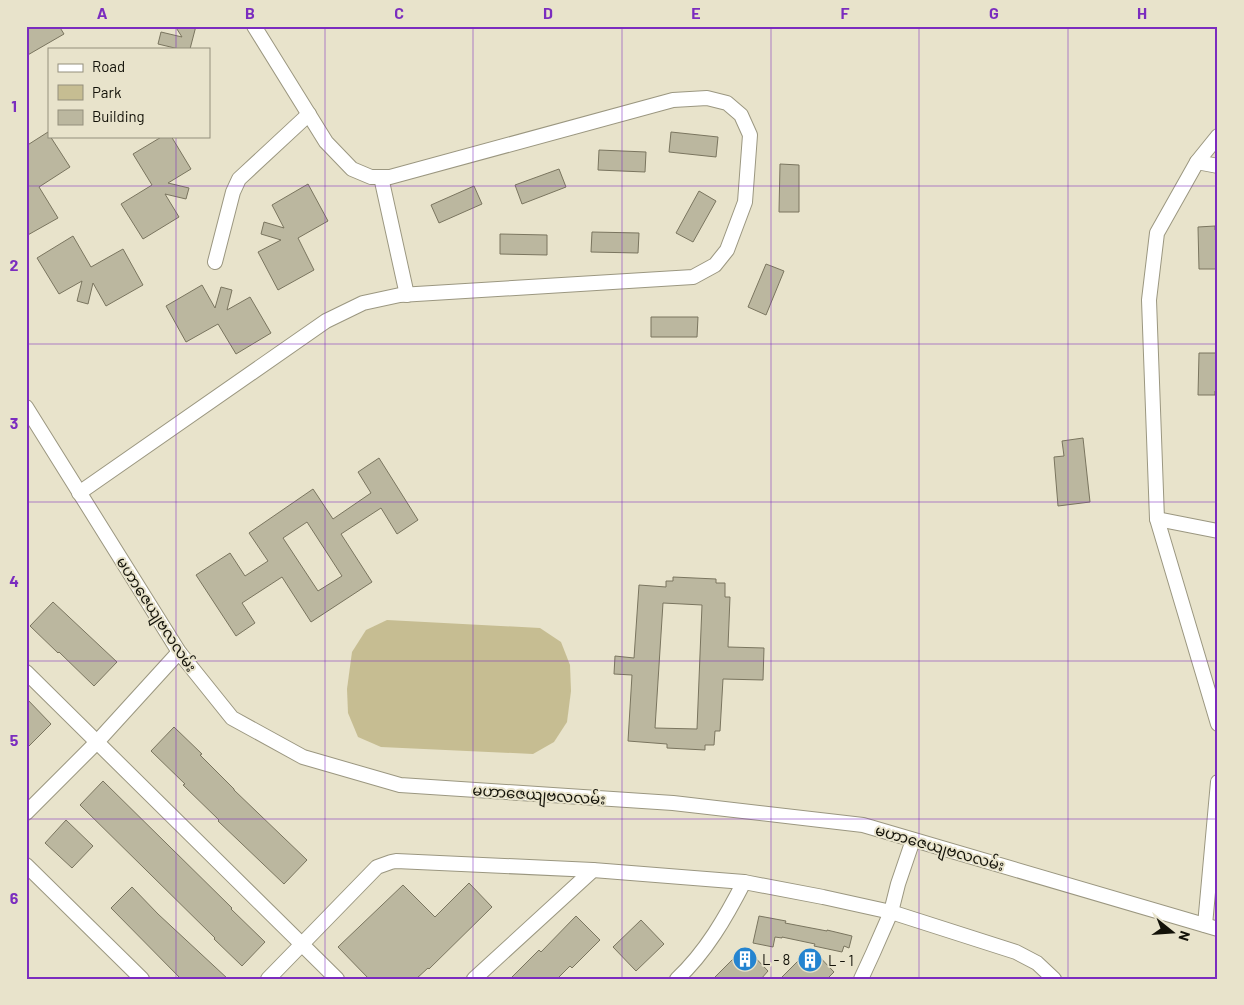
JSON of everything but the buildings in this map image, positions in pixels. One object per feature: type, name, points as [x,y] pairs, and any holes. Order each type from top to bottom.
[{"type":"street","points":[[79,492],[326,321],[363,304],[400,295],[693,277],[715,265],[727,250],[745,202],[750,135],[741,115],[727,103],[707,98],[674,100],[390,177],[371,177],[352,169],[326,142],[254,26]]},
{"type":"street","points":[[216,262],[232,192],[239,179],[309,114]]},
{"type":"street","points":[[1218,136],[1197,162],[1158,233],[1149,300],[1157,519],[1218,724]]},
{"type":"street","points":[[1197,162],[1218,166]]},
{"type":"street","points":[[381,177],[407,295]]},
{"type":"street","name":"မဟာဇေယျဗလလမ်း","points":[[26,407],[179,652],[232,718],[303,757],[400,785],[673,804],[863,825],[1211,927]]},
{"type":"street","points":[[1157,519],[1218,531]]},
{"type":"street","points":[[26,814],[98,742],[179,652]]},
{"type":"street","points":[[26,672],[337,979]]},
{"type":"street","points":[[1211,927],[1218,782]]},
{"type":"street","points":[[861,979],[891,912],[898,884],[914,840]]},
{"type":"street","points":[[268,979],[377,867],[391,862],[593,870],[744,882],[891,912],[1016,952],[1037,963],[1054,979]]},
{"type":"street","points":[[26,865],[142,979]]},
{"type":"street","points":[[474,979],[593,870]]},
{"type":"street","points":[[677,979],[690,967],[717,931],[744,882]]},
{"type":"green space","points":[[387,620],[540,628],[561,642],[570,665],[571,691],[567,722],[554,742],[533,754],[381,747],[358,737],[348,713],[347,689],[352,652],[366,630]]},
{"type":"place","name":"L - 8","points":[[745,959]]},
{"type":"place","name":"L - 1","points":[[810,960]]}]
